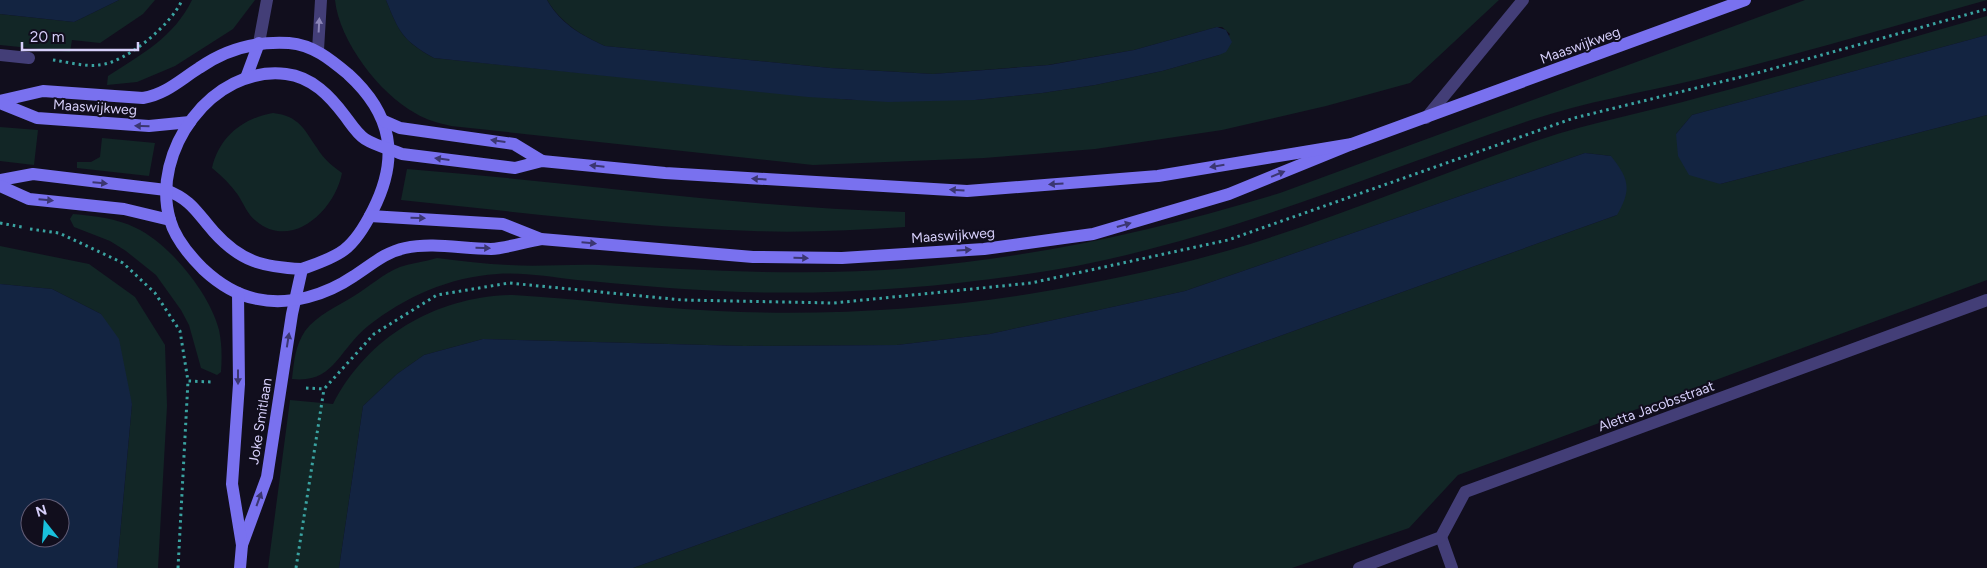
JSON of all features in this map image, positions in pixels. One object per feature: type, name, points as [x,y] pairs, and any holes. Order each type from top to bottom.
[{"type":"street","points":[[246,78],[258,43],[267,0]]},
{"type":"street","points":[[0,180],[33,174],[166,190],[182,196],[193,205],[213,232],[235,253],[252,262],[271,268],[302,269],[344,250],[370,216],[379,198],[388,172],[390,149],[384,121],[374,102],[358,83],[318,50],[321,0]]},
{"type":"street","points":[[1426,118],[1523,0]]},
{"type":"street","name":"Maaswijkweg","points":[[370,216],[502,224],[541,239],[752,257],[842,258],[984,249],[1093,234],[1229,194],[1352,144],[1745,0]]},
{"type":"street","name":"Maaswijkweg","points":[[0,102],[43,91],[143,98],[159,95],[172,88],[226,51],[258,43],[290,43],[318,50]]},
{"type":"street","points":[[0,55],[29,58]]},
{"type":"street","name":"Maaswijkweg","points":[[541,239],[493,249],[431,246],[404,248],[383,256],[352,278],[322,294],[277,301],[257,299],[238,294],[215,280],[196,262],[181,242],[170,220],[166,190],[176,144],[190,122],[205,105],[223,91],[246,78],[267,73],[301,78],[321,89],[365,139],[402,154],[514,168],[542,161],[665,173],[967,191],[1158,176],[1352,144]]},
{"type":"street","name":"Maaswijkweg","points":[[0,102],[36,118],[149,126],[190,122]]},
{"type":"street","name":"Maaswijkweg","points":[[384,121],[400,128],[514,144],[542,161]]},
{"type":"street","points":[[0,186],[29,199],[124,209],[170,220]]},
{"type":"street","name":"Joke Smitlaan","points":[[242,545],[267,477],[302,269]]},
{"type":"street","name":"Joke Smitlaan","points":[[238,294],[239,384],[232,484],[242,545],[240,568]]},
{"type":"street","name":"Aletta Jacobsstraat","points":[[1441,537],[1465,492],[1987,300]]},
{"type":"street","points":[[1360,568],[1441,537],[1452,568]]},
{"type":"path","points":[[29,58],[99,66],[111,62],[141,44],[164,26],[182,0]]},
{"type":"path","points":[[178,568],[188,381]]},
{"type":"path","points":[[296,568],[324,389]]},
{"type":"green space","points":[[119,0],[155,0],[143,14],[100,43],[72,40],[70,52],[0,45],[0,14],[74,22]]},
{"type":"green space","points":[[192,0],[255,0],[233,29],[175,66],[137,82],[107,85],[108,76],[145,52],[166,35],[185,13]]},
{"type":"green space","points":[[335,0],[386,0],[403,35],[415,46],[434,58],[852,100],[975,100],[1095,85],[1162,71],[1219,55],[1230,34],[1222,27],[1217,27],[1134,50],[1048,65],[933,74],[830,68],[605,46],[573,28],[559,16],[547,0],[1499,0],[1410,83],[1326,106],[1222,130],[1095,149],[984,158],[813,165],[451,126],[433,121],[402,104],[375,80],[363,65],[344,32]]},
{"type":"green space","points":[[1805,0],[1987,0],[1732,71],[1551,114],[1279,210],[1152,249],[1087,264],[1021,275],[908,288],[794,293],[684,289],[527,274],[479,276],[462,279],[428,290],[397,306],[358,335],[327,370],[318,376],[306,379],[292,379],[297,348],[310,325],[388,273],[409,264],[437,258],[520,266],[599,265],[755,272],[833,272],[911,268],[1005,257],[1051,249],[1189,219],[1280,193]]},
{"type":"green space","points":[[1987,16],[1987,35],[1692,115],[1676,134],[1720,184],[1987,115],[1987,280],[1458,475],[1409,528],[1292,568],[633,568],[1617,215],[1611,156],[1585,153],[1185,291],[990,334],[897,345],[744,346],[483,339],[424,355],[397,374],[363,406],[339,568],[268,568],[290,400],[333,404],[365,358],[385,340],[408,324],[432,312],[458,303],[485,297],[513,295],[718,311],[834,312],[913,308],[991,300],[1080,285],[1130,275],[1230,250],[1308,225],[1559,134],[1773,78]]},
{"type":"green space","points":[[273,113],[289,117],[300,124],[319,152],[331,165],[342,173],[338,187],[331,200],[321,212],[310,222],[297,229],[284,231],[270,229],[256,221],[238,195],[223,177],[212,168],[215,157],[226,138],[242,124]]},
{"type":"green space","points":[[0,127],[38,130],[34,165],[0,161]]},
{"type":"green space","points":[[102,138],[155,143],[149,176],[77,168],[77,162],[91,162],[100,157]]},
{"type":"green space","points":[[407,169],[718,200],[905,212],[905,227],[791,232],[709,229],[401,200]]},
{"type":"green space","points":[[73,214],[105,218],[136,228],[162,246],[175,258],[198,286],[214,316],[221,340],[221,372],[217,375],[201,368],[189,325],[181,310],[156,275],[110,241],[74,227],[70,219]]},
{"type":"green space","points":[[0,246],[89,264],[135,297],[165,345],[167,406],[158,568],[117,568],[132,404],[101,314],[52,289],[0,284]]},
{"type":"water","points":[[0,0],[119,0],[74,22],[0,14]]},
{"type":"water","points":[[386,0],[547,0],[559,16],[572,28],[605,46],[830,68],[933,74],[1049,65],[1134,50],[1217,27],[1226,30],[1232,42],[1226,52],[1219,55],[1162,71],[1095,85],[975,100],[888,102],[808,97],[434,58],[415,46],[398,28]]},
{"type":"water","points":[[1987,35],[1987,115],[1720,184],[1689,175],[1678,156],[1676,134],[1692,115]]},
{"type":"water","points":[[1585,153],[1611,156],[1622,171],[1625,178],[1626,191],[1622,206],[1617,215],[633,568],[339,568],[363,406],[397,374],[424,355],[483,339],[744,346],[897,345],[990,334],[1185,291]]},
{"type":"water","points":[[0,284],[52,289],[101,314],[119,339],[132,404],[117,568],[0,568]]}]
